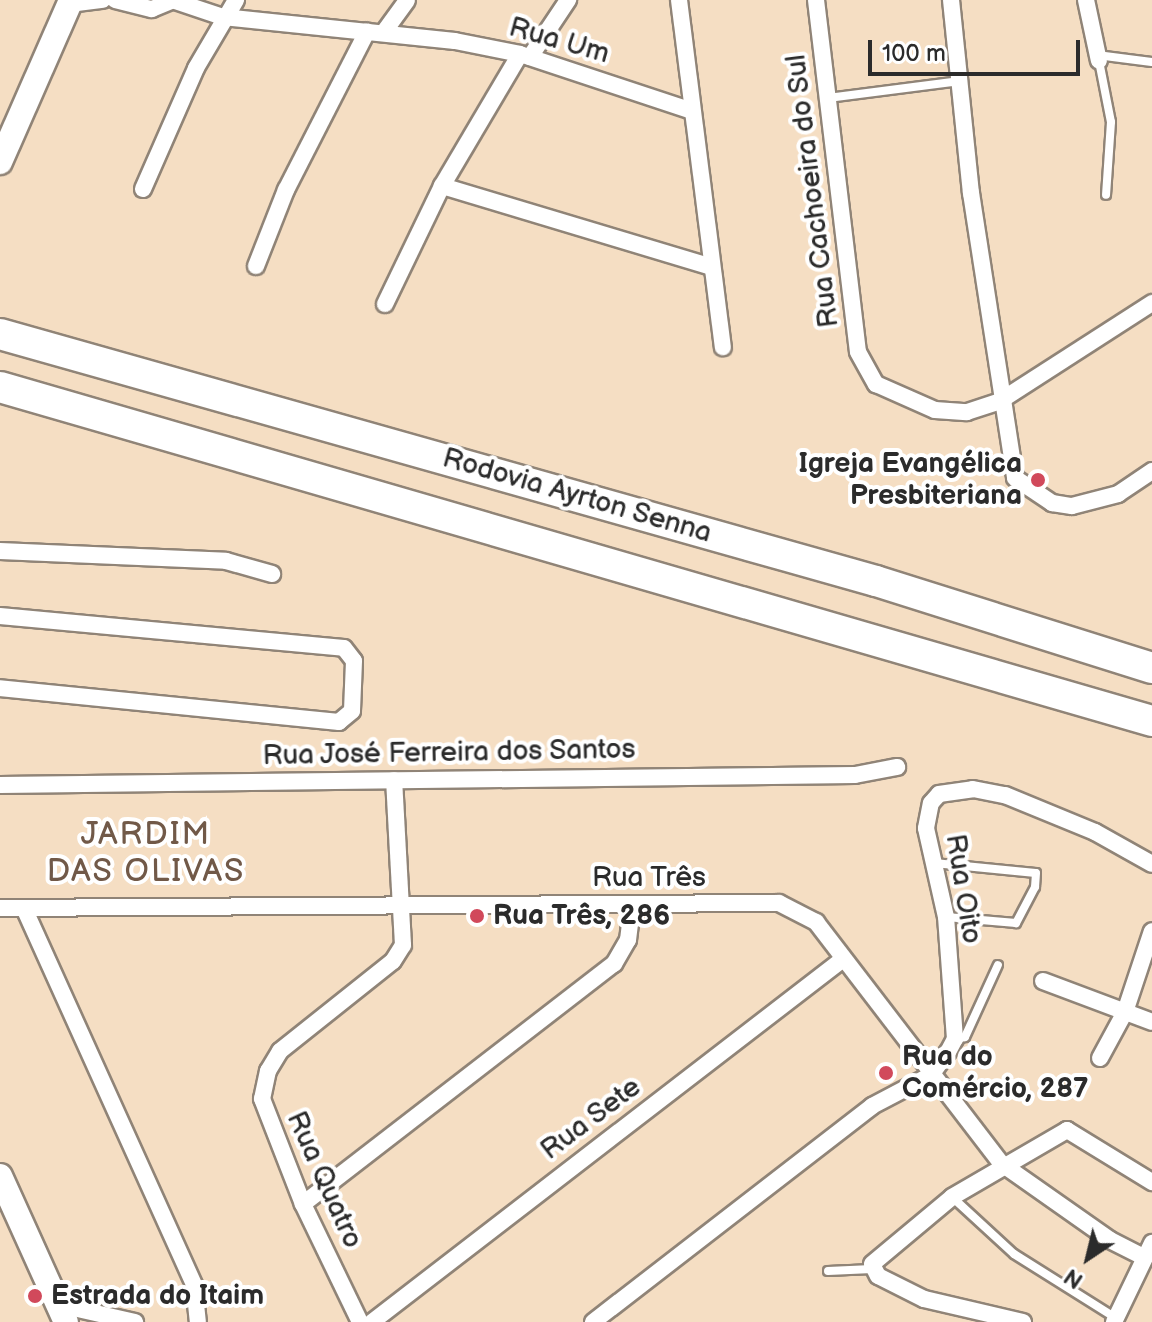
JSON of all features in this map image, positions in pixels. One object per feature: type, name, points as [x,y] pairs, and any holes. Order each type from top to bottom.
[{"type":"highway","name":"Rodovia Ayrton Senna","points":[[0,334],[876,581],[1152,668]]},
{"type":"highway","name":"Rodovia Ayrton Senna","points":[[10,390],[1152,721]]},
{"type":"street","points":[[0,162],[70,2],[103,0]]},
{"type":"street","name":"Rua Um","points":[[115,0],[152,9],[172,0],[223,17],[376,32],[525,56],[692,111]]},
{"type":"street","points":[[143,189],[223,17],[236,0]]},
{"type":"street","points":[[256,266],[286,190],[376,32],[407,0]]},
{"type":"street","points":[[385,304],[442,186],[525,56],[568,0]]},
{"type":"street","points":[[679,0],[709,266],[723,347]]},
{"type":"street","name":"Rua Cachoeira do Sul","points":[[816,0],[858,352],[870,378],[906,400],[935,410],[967,412],[1000,401],[1152,303]]},
{"type":"street","points":[[951,0],[1000,401],[1015,478],[1052,503],[1094,504],[1152,471]]},
{"type":"street","points":[[1086,0],[1098,58]]},
{"type":"street","points":[[442,186],[709,266]]},
{"type":"street","points":[[0,551],[226,561],[272,574]]},
{"type":"street","points":[[0,616],[344,648],[354,661],[352,711],[339,722],[0,688]]},
{"type":"street","name":"Rua José Ferreira dos Santos","points":[[0,785],[855,775],[897,767]]},
{"type":"street","name":"Rua Quatro","points":[[360,1322],[303,1204],[266,1117],[262,1099],[268,1071],[280,1051],[393,961],[403,945],[394,780]]},
{"type":"street","name":"Rua Oito","points":[[955,1039],[946,917],[926,828],[931,803],[952,789],[1005,795],[1095,832],[1152,864]]},
{"type":"street","name":"Rua Três","points":[[0,908],[779,903],[816,922],[1002,1164],[1110,1240],[1149,1251]]},
{"type":"street","points":[[303,1204],[603,974],[628,940],[632,905]]},
{"type":"street","points":[[24,908],[194,1285],[198,1322]]},
{"type":"street","points":[[1100,1058],[1125,1012],[1152,931]]},
{"type":"street","name":"Rua Sete","points":[[372,1322],[843,959]]},
{"type":"street","points":[[1043,981],[1152,1022]]},
{"type":"street","points":[[593,1322],[872,1106],[931,1075],[955,1039]]},
{"type":"street","points":[[1023,1322],[924,1299],[872,1269],[875,1257],[952,1197],[1002,1164],[1067,1130],[1152,1182]]},
{"type":"street","points":[[0,1176],[63,1314],[135,1322]]},
{"type":"street","points":[[1115,1320],[1149,1251]]},
{"type":"lane","points":[[1106,195],[1111,122],[1098,58],[1152,62]]},
{"type":"lane","points":[[828,98],[960,81]]},
{"type":"lane","points":[[933,863],[1036,873],[1035,887],[1016,923],[946,917]]},
{"type":"lane","points":[[955,1039],[965,1037],[998,965]]},
{"type":"lane","points":[[952,1197],[1014,1254],[1115,1320]]},
{"type":"lane","points":[[828,1271],[872,1269]]},
{"type":"place","name":"Igreja Evangélica Presbiteriana","points":[[1038,480]]},
{"type":"place","name":"Rua Três, 286","points":[[477,916]]},
{"type":"place","name":"Rua do Comércio, 287","points":[[886,1073]]},
{"type":"place","name":"Estrada do Itaim","points":[[35,1296]]},
{"type":"district","name":"JARDIM DAS OLIVAS","points":[[146,854]]}]
